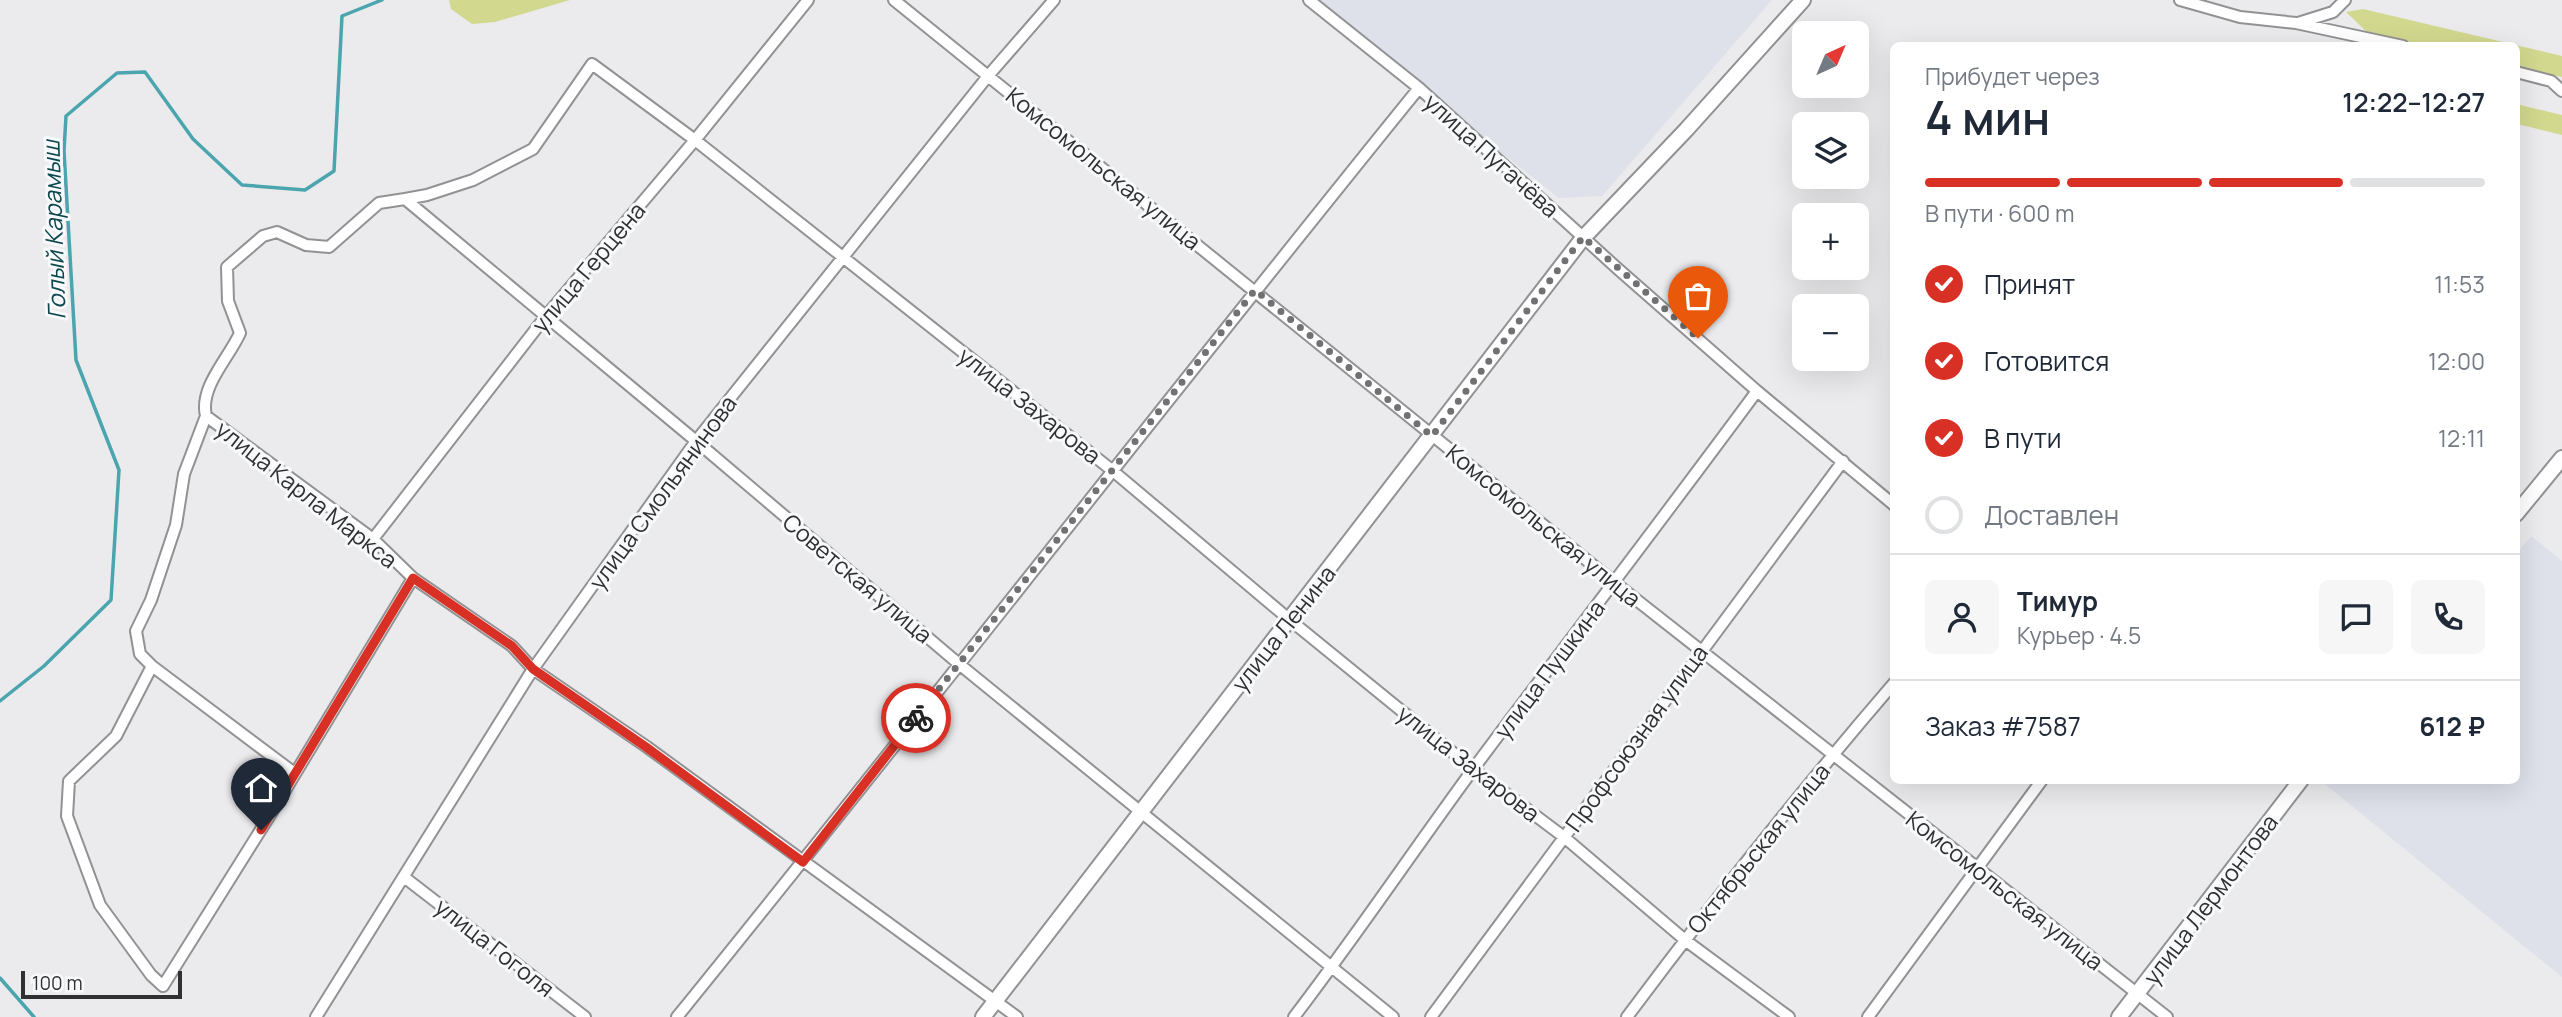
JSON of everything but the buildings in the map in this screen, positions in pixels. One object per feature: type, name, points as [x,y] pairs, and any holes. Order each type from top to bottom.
[{"type":"street","name":"улица Герцена","points":[[373,539],[546,316],[695,140],[808,0]]},
{"type":"street","name":"Комсомольская улица","points":[[894,0],[1615,583],[2167,1017]]},
{"type":"street","name":"улица Смольянинова","points":[[316,1017],[533,669],[696,441],[988,76],[1054,0]]},
{"type":"street","name":"улица Пугачёва","points":[[1309,0],[1419,88],[1757,391],[1890,502]]},
{"type":"street","name":"улица Ленина","points":[[983,1017],[1583,237],[1686,130],[1802,0]]},
{"type":"street","points":[[2180,0],[2240,17],[2296,23],[2384,42]]},
{"type":"street","points":[[2296,23],[2333,12],[2345,0]]},
{"type":"street","name":"улица Захарова","points":[[405,199],[473,180],[533,149],[592,64],[695,140],[1113,471],[1290,620],[1474,769],[1564,837],[1685,940],[1789,1017]]},
{"type":"street","points":[[2520,73],[2551,81],[2562,91]]},
{"type":"street","points":[[677,1017],[1419,88]]},
{"type":"street","points":[[293,772],[152,666],[140,654],[136,631],[151,600],[172,538],[184,474],[206,416],[204,407],[212,382],[240,333],[228,301],[227,267],[263,236],[276,232],[306,244],[329,247],[379,203],[405,199]]},
{"type":"street","name":"Советская улица","points":[[405,199],[959,664],[1393,1017]]},
{"type":"street","name":"улица Пушкина","points":[[1294,1017],[1474,769],[1757,391]]},
{"type":"street","name":"улица Карла Маркса","points":[[206,416],[373,539],[413,578],[512,646],[533,669],[646,747],[1017,1017]]},
{"type":"street","points":[[2520,509],[2562,458]]},
{"type":"street","name":"Профсоюзная улица","points":[[1431,1017],[1843,461]]},
{"type":"street","points":[[152,666],[116,736],[69,781],[67,816],[100,905],[151,975],[163,986],[413,578]]},
{"type":"street","name":"Октябрьская улица","points":[[1627,1017],[1832,755],[1890,688]]},
{"type":"street","points":[[1868,1017],[2039,784]]},
{"type":"street","name":"улица Лермонтова","points":[[2119,1017],[2298,784]]},
{"type":"street","name":"улица Гоголя","points":[[404,877],[585,1017]]},
{"type":"shaded area","points":[[1306,0],[1772,0],[1602,196],[1559,198]]},
{"type":"shaded area","points":[[2531,536],[2562,561],[2562,977],[2326,785],[2520,784],[2520,549]]},
{"type":"green space","points":[[449,0],[570,0],[495,22],[472,24],[451,9]]},
{"type":"green space","points":[[2363,9],[2503,42],[2408,42],[2368,33],[2346,12]]},
{"type":"green space","points":[[2520,46],[2562,56],[2562,77],[2520,68]]},
{"type":"green space","points":[[2520,105],[2562,115],[2562,135],[2520,125]]},
{"type":"waterway","name":"Голый Карамыш","points":[[0,701],[44,666],[111,600],[119,470],[76,360],[64,151],[66,116],[117,73],[145,72],[193,139],[242,185],[305,190],[334,171],[342,16],[382,0]]},
{"type":"waterway","name":"Голый Карамыш","points":[[0,978],[34,1017]]},
{"type":"way so far","points":[[916,718],[1255,290],[1432,436],[1583,237],[1698,338]]},
{"type":"route","points":[[261,830],[293,772],[413,578],[512,646],[533,669],[646,747],[803,862],[916,718]]}]
